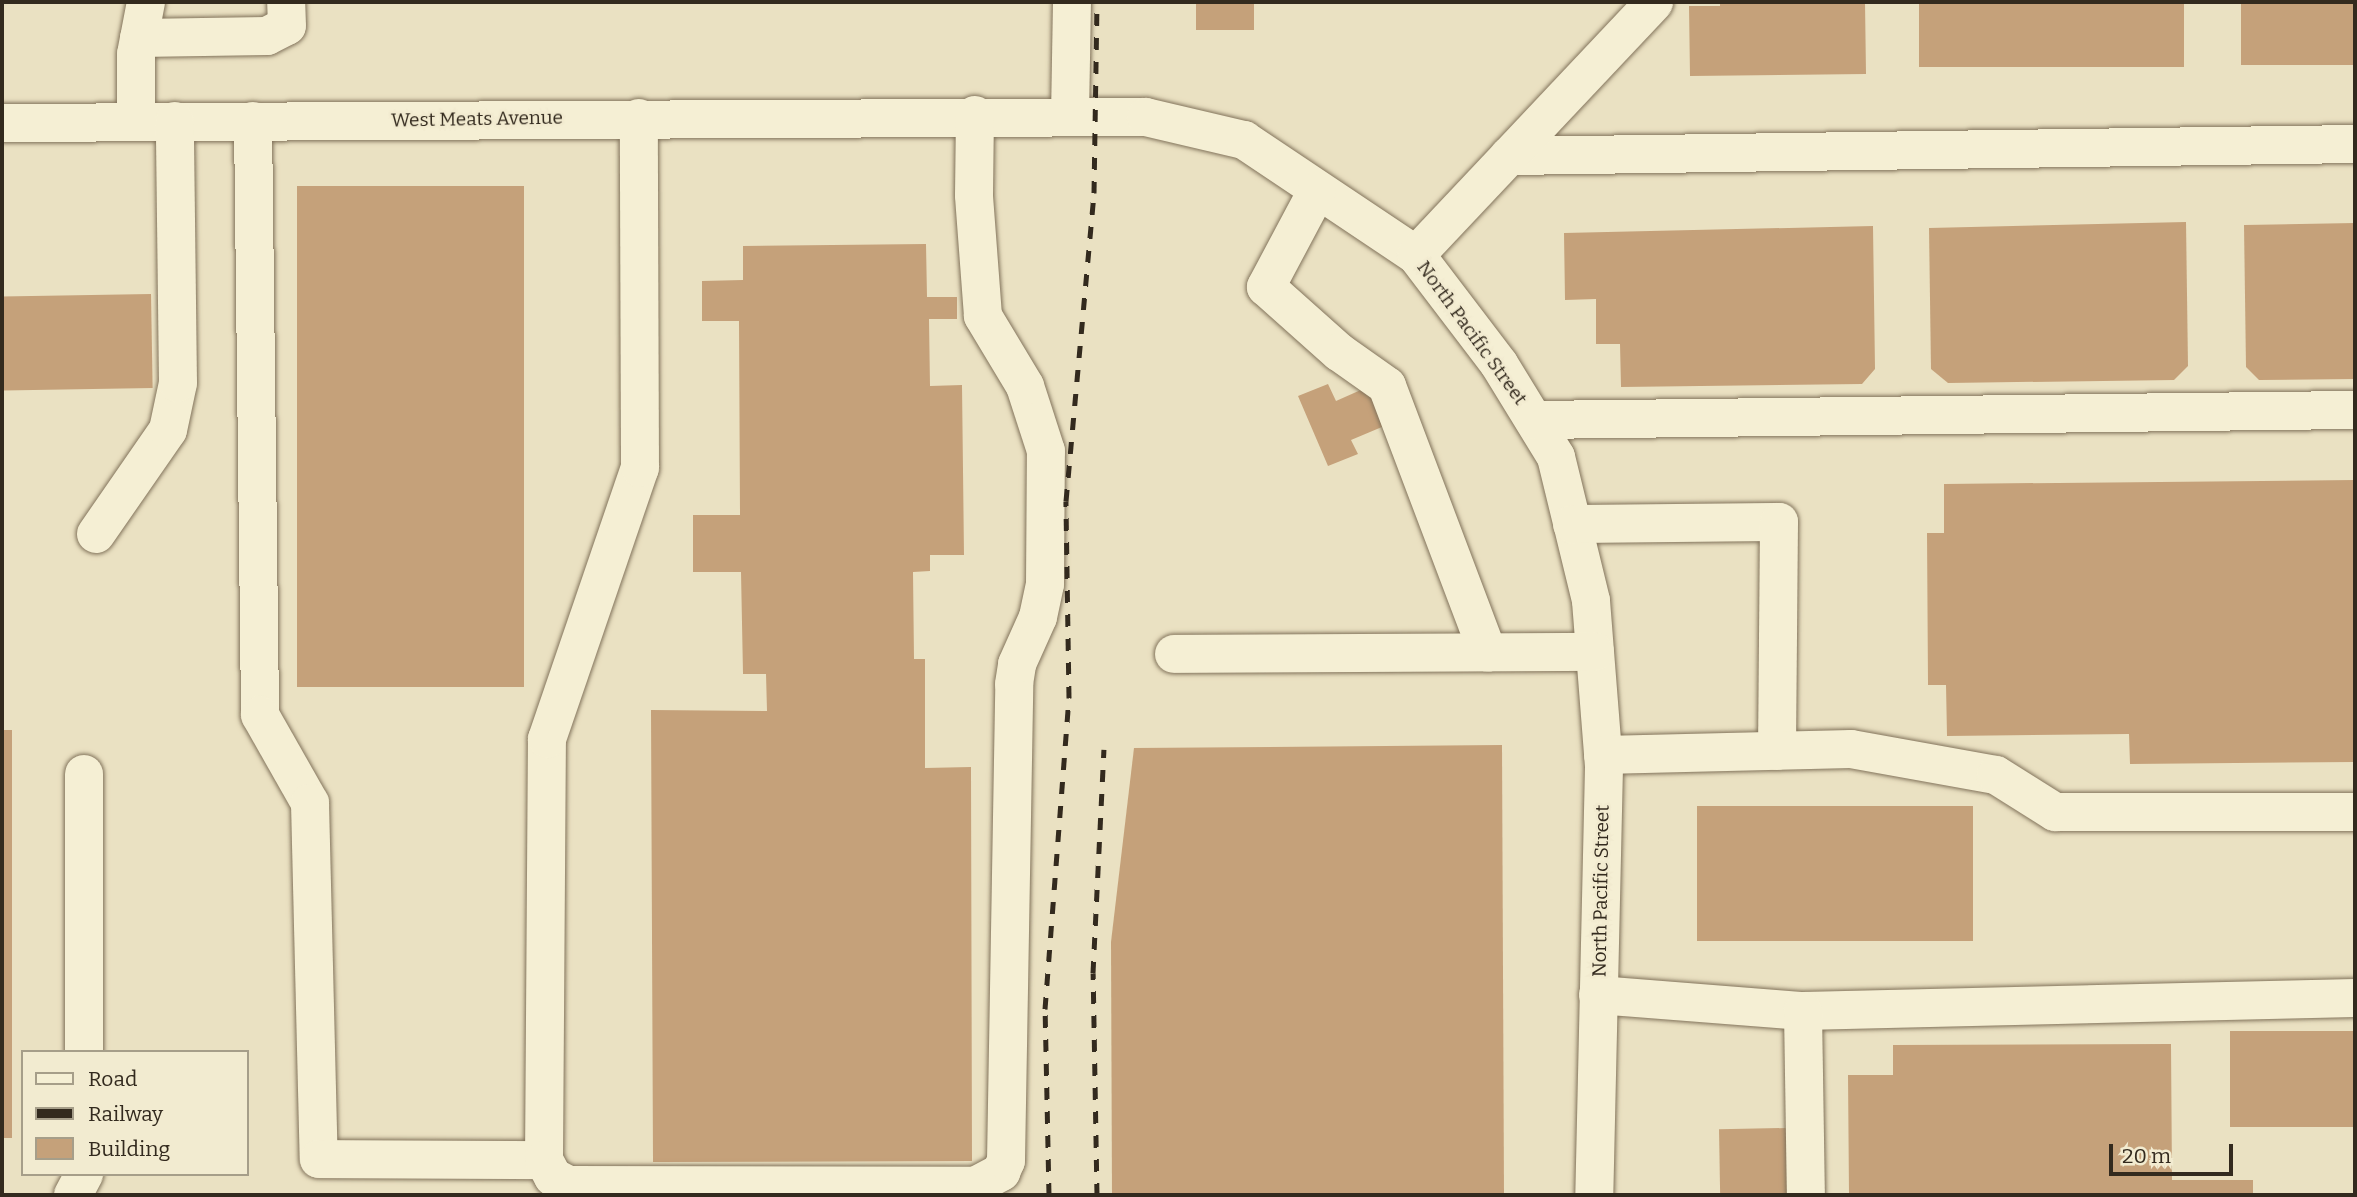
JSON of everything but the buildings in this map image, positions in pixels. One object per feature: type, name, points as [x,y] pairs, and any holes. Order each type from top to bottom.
[{"type":"street","points":[[136,122],[142,20],[267,36],[287,26],[286,2]]},
{"type":"street","points":[[1070,116],[1072,2]]},
{"type":"street","points":[[1416,255],[1654,2]]},
{"type":"street","points":[[639,118],[640,468],[547,739],[544,1160],[553,1177],[569,1185],[962,1186],[990,1181],[1006,1161],[1014,684],[1017,664],[1038,617],[1045,584],[1046,451],[1025,386],[983,317],[974,195],[963,115]]},
{"type":"street","name":"North Pacific Street","points":[[963,115],[1146,117],[1244,140],[1416,255],[1499,364],[1556,457],[1591,601],[1603,755],[1594,1195]]},
{"type":"street","name":"West Meats Avenue","points":[[2,123],[963,115]]},
{"type":"street","points":[[96,534],[168,430],[178,383],[175,121]]},
{"type":"street","points":[[253,121],[260,715],[310,803],[319,1159],[544,1160]]},
{"type":"street","points":[[1509,156],[2355,144]]},
{"type":"street","points":[[1317,191],[1266,287],[1339,352],[1387,386],[1488,653]]},
{"type":"street","points":[[1534,420],[2355,410]]},
{"type":"street","points":[[1572,524],[1779,522],[1777,751]]},
{"type":"street","points":[[1174,654],[1595,652]]},
{"type":"street","points":[[1603,755],[1851,749],[1996,775],[2055,812],[2355,811]]},
{"type":"street","points":[[84,774],[84,1050]]},
{"type":"street","points":[[1598,995],[1803,1011],[2355,998]]},
{"type":"street","points":[[1803,1011],[1806,1195]]},
{"type":"street","points":[[73,1195],[83,1176]]},
{"type":"railway","points":[[1049,1195],[1045,1009],[1069,698],[1066,501],[1094,193],[1097,2]]},
{"type":"railway","points":[[1097,1195],[1093,973],[1104,749]]}]
